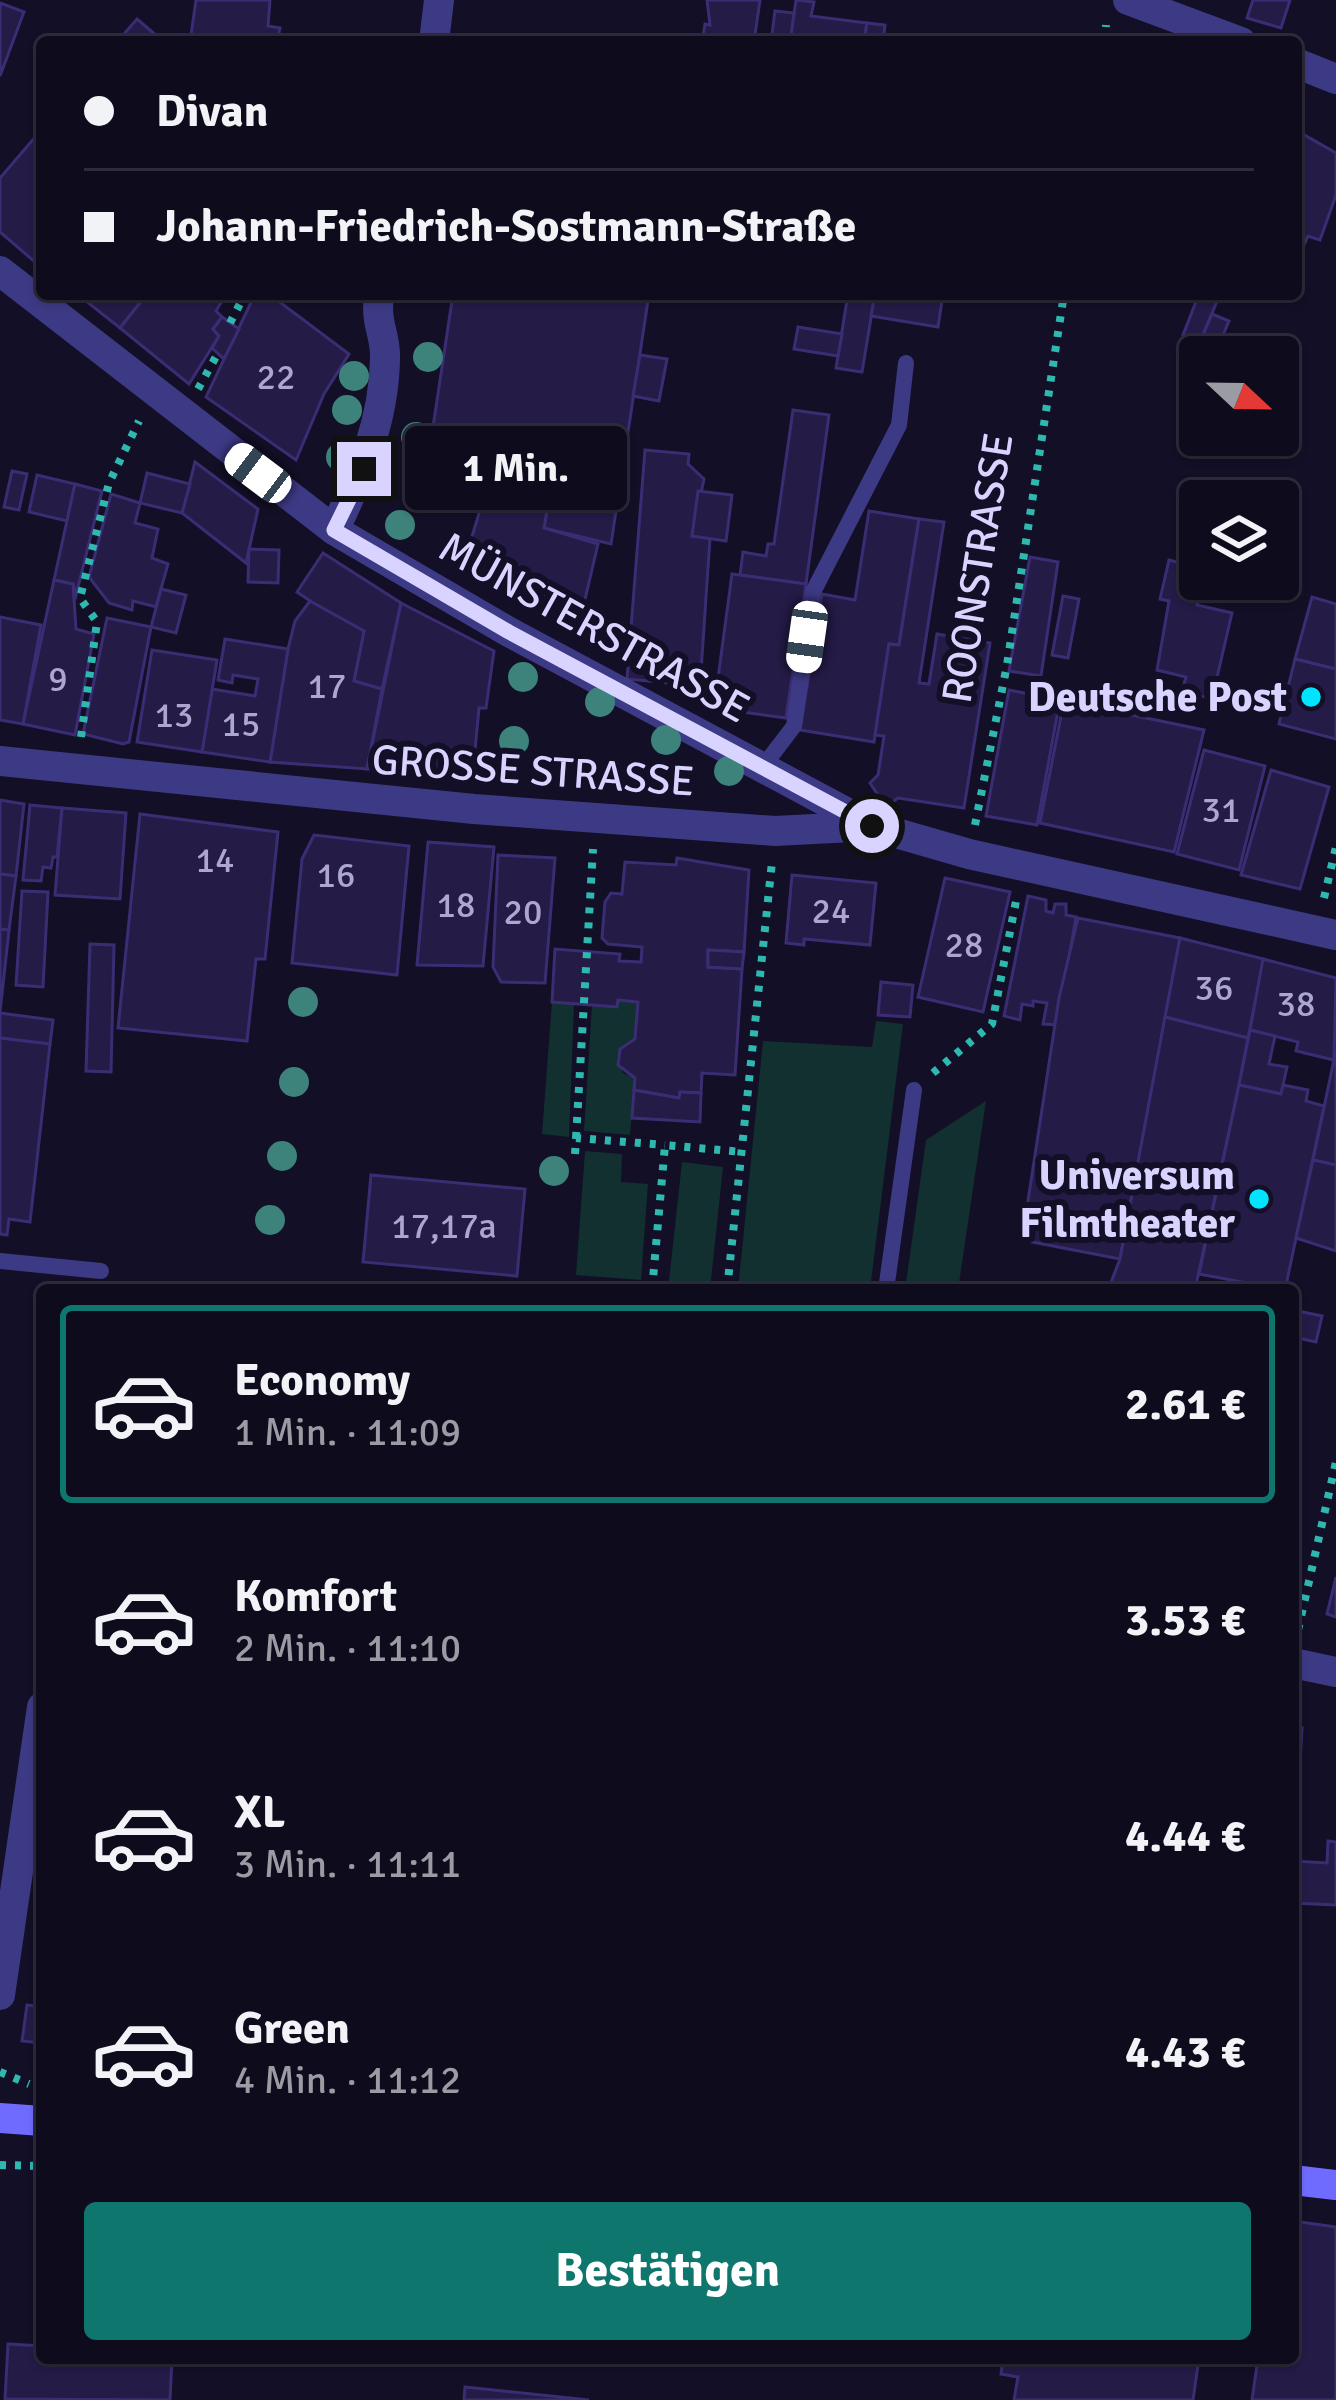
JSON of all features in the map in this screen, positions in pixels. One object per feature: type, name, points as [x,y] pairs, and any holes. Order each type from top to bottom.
[{"type":"main road","points":[[0,2118],[36,2121]]},
{"type":"main road","points":[[1299,2181],[1336,2185]]},
{"type":"street","points":[[435,36],[440,0]]},
{"type":"street","points":[[1133,0],[1226,36]]},
{"type":"street","points":[[1302,65],[1336,79]]},
{"type":"street","name":"MÜNSTERSTRASSE","points":[[0,271],[36,300]]},
{"type":"street","name":"MÜNSTERSTRASSE","points":[[36,300],[334,530],[872,826]]},
{"type":"street","points":[[334,530],[364,469],[384,389],[386,348],[375,322],[378,300]]},
{"type":"street","name":"GROSSE STRASSE","points":[[0,761],[299,795],[595,818],[775,831],[872,826],[969,854],[1326,933]]},
{"type":"street","points":[[1299,1665],[1336,1672]]},
{"type":"street","points":[[0,1995],[36,1748]]},
{"type":"lane","points":[[763,768],[794,726],[813,592],[899,425],[906,363]]},
{"type":"lane","points":[[887,1284],[914,1090]]},
{"type":"lane","points":[[0,1261],[101,1271]]},
{"type":"path","points":[[230,323],[242,300]]},
{"type":"path","name":"ROONSTRASSE","points":[[969,854],[1007,665],[1063,300]]},
{"type":"path","points":[[76,767],[97,622],[80,598],[109,484],[152,393]]},
{"type":"path","points":[[574,1154],[595,818]]},
{"type":"path","points":[[728,1284],[775,831]]},
{"type":"path","points":[[1326,933],[1336,847]]},
{"type":"path","points":[[914,1090],[992,1024],[1023,866]]},
{"type":"path","points":[[576,1138],[742,1152]]},
{"type":"path","points":[[653,1284],[665,1144]]},
{"type":"path","points":[[1299,1625],[1336,1462]]},
{"type":"path","points":[[0,2072],[36,2087]]},
{"type":"path","points":[[0,2165],[36,2166]]},
{"type":"green space","points":[[618,1000],[638,1002],[635,1039],[617,1057],[623,1073],[635,1078],[630,1135],[584,1131],[592,1005],[616,1007]]},
{"type":"green space","points":[[552,1002],[574,1004],[569,1137],[542,1134]]},
{"type":"green space","points":[[876,1021],[903,1024],[871,1284],[739,1284],[763,1041],[872,1047]]},
{"type":"green space","points":[[986,1101],[959,1284],[906,1284],[926,1140]]},
{"type":"green space","points":[[585,1151],[622,1154],[621,1182],[648,1184],[641,1280],[576,1275]]},
{"type":"green space","points":[[682,1162],[723,1167],[711,1284],[669,1284]]},
{"type":"building","points":[[196,0],[270,0],[268,26],[280,28],[278,36],[191,36]]},
{"type":"building","points":[[707,0],[760,0],[755,36],[703,36],[705,24],[710,25]]},
{"type":"building","points":[[796,0],[814,2],[811,16],[867,23],[865,36],[791,36]]},
{"type":"building","points":[[1253,0],[1290,0],[1281,28],[1247,18]]},
{"type":"building","points":[[0,3],[24,12],[0,76]]},
{"type":"building","points":[[775,11],[794,13],[791,36],[772,36]]},
{"type":"building","points":[[137,19],[157,36],[122,36]]},
{"type":"building","points":[[867,23],[885,25],[884,36],[865,36]]},
{"type":"building","points":[[1302,134],[1336,153],[1336,195],[1320,240],[1308,236],[1304,245]]},
{"type":"building","points":[[36,136],[36,263],[0,232],[0,178]]},
{"type":"building","points":[[85,300],[142,300],[120,328]]},
{"type":"building","points":[[142,300],[222,300],[216,311],[222,317],[213,329],[219,336],[189,384],[120,328]]},
{"type":"building","points":[[252,300],[277,300],[349,354],[324,394],[296,460],[206,397]]},
{"type":"building","points":[[452,300],[648,300],[611,544],[544,528],[549,499],[427,467]]},
{"type":"building","points":[[847,300],[874,300],[862,372],[836,368]]},
{"type":"building","points":[[874,300],[942,300],[938,327],[871,316]]},
{"type":"building","points":[[1197,300],[1218,300],[1202,336],[1185,336]]},
{"type":"building","points":[[1212,314],[1229,321],[1223,336],[1203,336]]},
{"type":"building","points":[[222,317],[239,329],[224,359],[212,348],[219,336],[213,329]]},
{"type":"building","points":[[798,327],[842,334],[838,356],[794,349]]},
{"type":"building","points":[[640,355],[667,359],[659,401],[633,396]]},
{"type":"building","points":[[793,410],[829,415],[806,584],[740,575],[743,552],[766,556],[768,544],[774,544]]},
{"type":"building","points":[[645,450],[689,454],[688,464],[704,479],[692,536],[710,538],[700,686],[627,679]]},
{"type":"building","points":[[195,462],[258,509],[246,563],[182,513]]},
{"type":"building","points":[[12,471],[27,474],[19,510],[4,507]]},
{"type":"building","points":[[147,473],[190,484],[182,513],[140,503]]},
{"type":"building","points":[[37,475],[75,484],[67,521],[29,512]]},
{"type":"building","points":[[75,484],[102,491],[76,595],[73,584],[54,580]]},
{"type":"building","points":[[488,484],[549,499],[544,528],[598,544],[578,629],[462,569]]},
{"type":"building","points":[[698,491],[732,495],[726,541],[692,536]]},
{"type":"building","points":[[111,494],[140,503],[135,523],[158,529],[152,558],[168,564],[156,607],[133,601],[132,610],[109,603],[89,577]]},
{"type":"building","points":[[869,511],[919,519],[899,645],[889,644],[874,742],[800,730],[822,594],[855,600]]},
{"type":"building","points":[[919,519],[944,522],[919,683],[929,684],[937,634],[990,643],[964,808],[898,798],[886,807],[870,783],[878,775],[884,736],[875,735],[889,644],[899,645]]},
{"type":"building","points":[[249,549],[279,550],[278,583],[248,582]]},
{"type":"building","points":[[323,553],[401,603],[382,689],[354,681],[364,631],[347,626],[297,592]]},
{"type":"building","points":[[1030,557],[1058,562],[1041,676],[1009,671]]},
{"type":"building","points":[[1169,560],[1179,563],[1179,600],[1198,600],[1197,605],[1232,613],[1212,699],[1182,691],[1186,677],[1157,670],[1169,601],[1160,599]]},
{"type":"building","points":[[732,574],[806,584],[786,718],[714,708]]},
{"type":"building","points":[[54,580],[73,584],[76,629],[94,634],[75,735],[23,724]]},
{"type":"building","points":[[161,589],[186,595],[176,633],[151,627]]},
{"type":"building","points":[[1063,596],[1079,599],[1068,658],[1052,655]]},
{"type":"building","points":[[1312,597],[1336,604],[1336,669],[1295,659]]},
{"type":"building","points":[[310,601],[364,631],[354,681],[382,689],[367,769],[270,762],[288,649],[295,621]]},
{"type":"building","points":[[401,603],[494,651],[486,708],[479,708],[472,782],[367,769]]},
{"type":"building","points":[[0,617],[41,625],[23,724],[0,720]]},
{"type":"building","points":[[107,618],[151,627],[129,742],[123,744],[83,734]]},
{"type":"building","points":[[225,639],[288,649],[270,762],[202,752],[212,689],[255,696],[258,679],[233,675],[232,683],[218,680]]},
{"type":"building","points":[[152,650],[217,660],[202,752],[137,742]]},
{"type":"building","name":"Deutsche Post","points":[[1295,659],[1336,669],[1336,739],[1279,724]]},
{"type":"building","points":[[1009,690],[1060,700],[1037,825],[986,816]]},
{"type":"building","points":[[1064,701],[1204,730],[1174,852],[1040,823]]},
{"type":"building","points":[[1204,750],[1265,766],[1239,870],[1177,854]]},
{"type":"building","points":[[1271,770],[1329,787],[1300,889],[1241,875]]},
{"type":"building","points":[[0,800],[24,804],[16,876],[0,874]]},
{"type":"building","points":[[30,805],[62,808],[57,857],[51,868],[43,867],[41,881],[23,880]]},
{"type":"building","points":[[62,808],[126,813],[120,899],[55,895]]},
{"type":"building","points":[[140,814],[278,832],[265,959],[256,959],[247,1041],[118,1028]]},
{"type":"building","points":[[314,835],[409,846],[397,975],[292,963],[302,859]]},
{"type":"building","points":[[428,842],[494,847],[483,966],[417,965]]},
{"type":"building","points":[[498,855],[555,858],[545,983],[501,982],[493,967]]},
{"type":"building","points":[[677,858],[749,870],[744,952],[708,950],[708,967],[742,969],[735,1075],[702,1073],[701,1093],[680,1092],[679,1098],[634,1090],[635,1078],[618,1065],[620,1049],[635,1039],[638,1002],[618,1000],[617,1007],[552,1002],[555,949],[620,954],[619,961],[641,962],[642,947],[608,944],[602,938],[605,902],[611,893],[622,894],[625,862],[676,865]]},
{"type":"building","points":[[0,874],[16,876],[9,930],[0,929]]},
{"type":"building","points":[[792,875],[876,883],[870,945],[804,939],[804,945],[786,943]]},
{"type":"building","points":[[945,878],[1010,892],[983,1012],[918,997]]},
{"type":"building","points":[[22,891],[48,892],[43,987],[16,985]]},
{"type":"building","points":[[1028,896],[1046,900],[1046,911],[1053,913],[1055,904],[1066,904],[1066,915],[1076,917],[1057,1025],[1043,1024],[1047,1003],[1022,1004],[1020,1020],[1004,1016]]},
{"type":"building","points":[[1078,918],[1180,938],[1120,1259],[1022,1240],[1059,998]]},
{"type":"building","points":[[0,929],[9,930],[0,1012]]},
{"type":"building","points":[[1180,938],[1264,959],[1248,1038],[1165,1017]]},
{"type":"building","points":[[90,944],[114,945],[111,1072],[86,1071]]},
{"type":"building","points":[[708,950],[744,952],[742,969],[708,967]]},
{"type":"building","points":[[1263,959],[1336,978],[1334,1060],[1296,1051],[1298,1042],[1250,1030]]},
{"type":"building","points":[[881,982],[913,985],[910,1017],[878,1015]]},
{"type":"building","points":[[0,1013],[53,1020],[50,1044],[0,1038]]},
{"type":"building","points":[[1165,1017],[1248,1038],[1196,1284],[1110,1284],[1120,1259]]},
{"type":"building","points":[[1250,1030],[1275,1036],[1269,1064],[1287,1067],[1281,1094],[1239,1085]]},
{"type":"building","points":[[0,1038],[50,1044],[30,1222],[9,1219],[7,1235],[0,1234]]},
{"type":"building","points":[[1336,1050],[1336,1165],[1313,1160]]},
{"type":"building","name":"Universum Filmtheater","points":[[1239,1085],[1281,1094],[1283,1085],[1308,1090],[1306,1101],[1324,1106],[1286,1284],[1253,1284],[1199,1274]]},
{"type":"building","points":[[634,1090],[679,1098],[680,1092],[701,1093],[700,1122],[632,1118]]},
{"type":"building","points":[[1313,1160],[1336,1165],[1336,1251],[1296,1238]]},
{"type":"building","points":[[371,1175],[525,1189],[517,1276],[363,1262]]},
{"type":"building","points":[[1299,1311],[1322,1316],[1316,1342],[1299,1338]]},
{"type":"building","points":[[1336,1577],[1336,1617],[1327,1614]]},
{"type":"building","points":[[1328,1841],[1336,1842],[1336,1905],[1299,1903],[1299,1861],[1327,1863]]},
{"type":"building","points":[[27,2005],[36,2006],[36,2042],[22,2041]]},
{"type":"building","points":[[1299,2222],[1336,2227],[1336,2400],[1252,2400],[1257,2364],[1299,2364]]},
{"type":"building","points":[[8,2344],[36,2346],[36,2364],[172,2364],[170,2400],[5,2399]]},
{"type":"building","points":[[1002,2364],[1198,2364],[1193,2400],[1014,2400],[1018,2377],[1001,2374]]},
{"type":"building","points":[[465,2387],[589,2400],[464,2400]]},
{"type":"place","name":"Deutsche Post","points":[[1311,697]]},
{"type":"place","name":"Universum Filmtheater","points":[[1259,1199]]},
{"type":"route","points":[[364,469],[334,530],[509,632],[872,826]]}]
